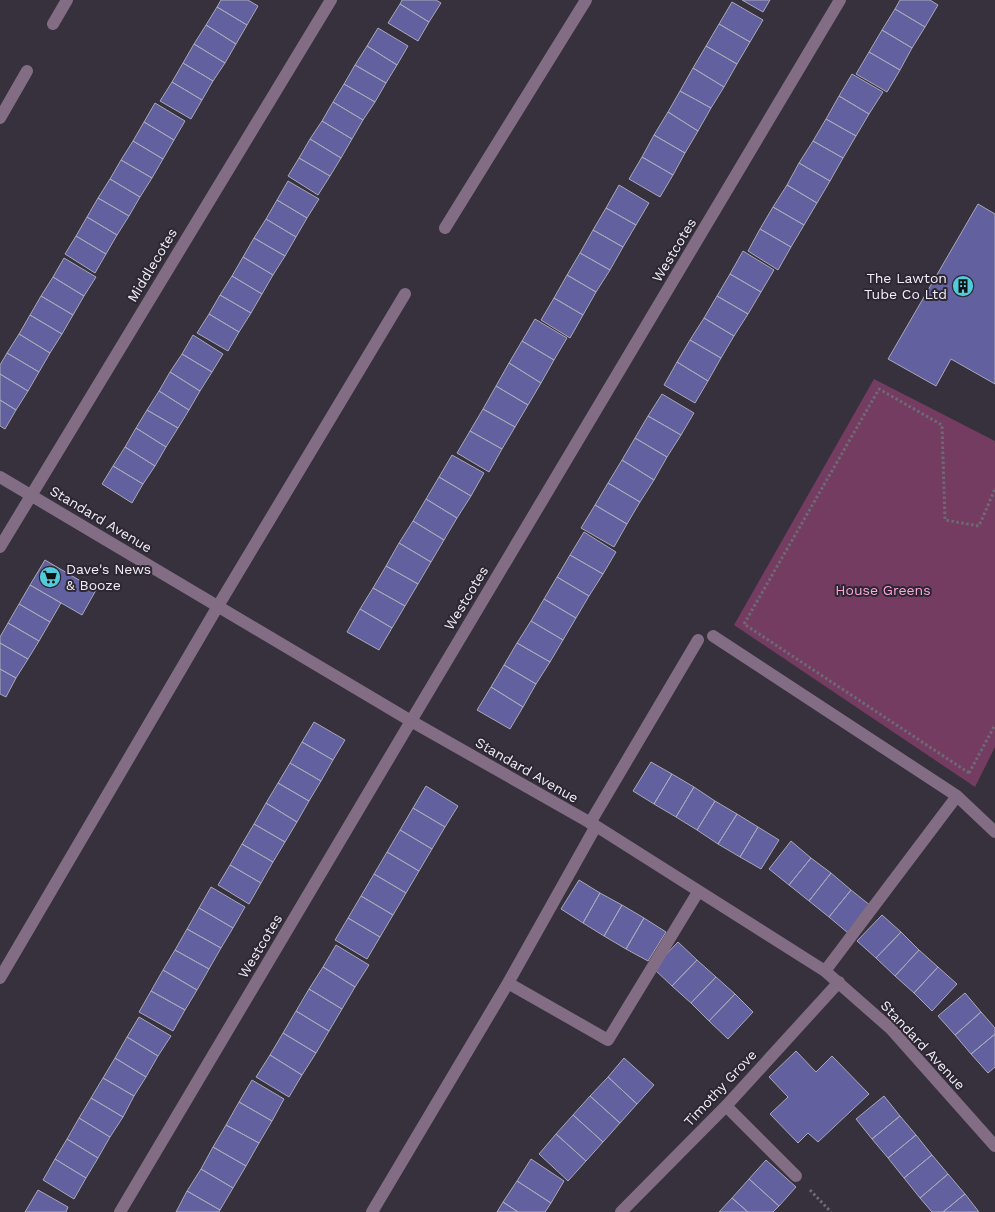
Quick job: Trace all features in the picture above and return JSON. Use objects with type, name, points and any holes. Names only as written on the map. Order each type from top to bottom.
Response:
[{"type":"street","points":[[53,24],[67,0]]},
{"type":"street","name":"Middlecotes","points":[[0,547],[331,0]]},
{"type":"street","points":[[445,228],[586,0]]},
{"type":"street","name":"Westcotes","points":[[120,1212],[840,0]]},
{"type":"street","points":[[0,118],[27,71]]},
{"type":"street","points":[[0,978],[218,606],[405,294]]},
{"type":"street","name":"Standard Avenue","points":[[0,477],[411,720],[593,825],[825,971],[891,1028],[995,1146]]},
{"type":"street","points":[[713,636],[957,796],[995,832]]},
{"type":"street","points":[[372,1212],[508,983],[593,825],[698,640]]},
{"type":"street","points":[[825,971],[957,796]]},
{"type":"street","points":[[508,983],[608,1040],[698,892]]},
{"type":"street","name":"Timothy Grove","points":[[621,1212],[726,1106],[839,982]]},
{"type":"street","points":[[726,1106],[796,1176]]},
{"type":"path","points":[[995,489],[980,526],[945,520],[942,424],[879,389],[744,624],[969,773],[995,725]]},
{"type":"path","points":[[796,1176],[831,1212]]},
{"type":"green space","name":"House Greens","points":[[874,379],[995,441],[995,747],[975,787],[734,625]]},
{"type":"building","points":[[221,0],[248,0],[258,6],[247,25],[217,7]]},
{"type":"building","points":[[402,0],[436,0],[441,3],[429,22],[400,4]]},
{"type":"building","points":[[742,0],[770,0],[763,12]]},
{"type":"building","points":[[900,0],[930,0],[938,5],[925,27],[895,9]]},
{"type":"building","points":[[732,2],[763,20],[750,42],[719,24]]},
{"type":"building","points":[[400,4],[429,22],[418,41],[388,23]]},
{"type":"building","points":[[217,7],[247,25],[236,44],[206,25]]},
{"type":"building","points":[[895,9],[925,27],[912,48],[882,30]]},
{"type":"building","points":[[719,24],[750,42],[737,64],[706,46]]},
{"type":"building","points":[[206,25],[236,44],[225,63],[194,44]]},
{"type":"building","points":[[378,28],[408,46],[397,65],[367,46]]},
{"type":"building","points":[[882,30],[912,48],[900,70],[869,52]]},
{"type":"building","points":[[194,44],[225,63],[213,81],[183,63]]},
{"type":"building","points":[[367,46],[397,65],[386,83],[355,65]]},
{"type":"building","points":[[706,46],[737,64],[724,87],[693,68]]},
{"type":"building","points":[[869,52],[900,70],[887,92],[856,74]]},
{"type":"building","points":[[183,63],[213,81],[202,100],[172,82]]},
{"type":"building","points":[[355,65],[386,83],[375,102],[344,84]]},
{"type":"building","points":[[693,68],[724,87],[711,108],[680,91]]},
{"type":"building","points":[[852,74],[883,92],[869,114],[839,96]]},
{"type":"building","points":[[172,82],[202,100],[191,119],[160,101]]},
{"type":"building","points":[[344,84],[375,102],[363,120],[333,102]]},
{"type":"building","points":[[680,91],[711,108],[698,131],[668,112]]},
{"type":"building","points":[[839,96],[869,114],[856,136],[826,119]]},
{"type":"building","points":[[333,102],[363,120],[352,139],[322,121]]},
{"type":"building","points":[[155,103],[185,121],[174,140],[144,122]]},
{"type":"building","points":[[668,112],[698,131],[685,153],[654,135]]},
{"type":"building","points":[[826,119],[856,136],[843,158],[813,141]]},
{"type":"building","points":[[322,121],[352,139],[341,158],[310,139]]},
{"type":"building","points":[[144,122],[174,140],[163,159],[133,141]]},
{"type":"building","points":[[654,135],[685,153],[673,175],[642,157]]},
{"type":"building","points":[[310,139],[341,158],[330,176],[299,158]]},
{"type":"building","points":[[133,141],[163,159],[152,178],[121,160]]},
{"type":"building","points":[[813,141],[843,158],[830,181],[799,163]]},
{"type":"building","points":[[642,157],[673,175],[660,197],[629,179]]},
{"type":"building","points":[[299,158],[330,176],[318,195],[288,176]]},
{"type":"building","points":[[121,160],[152,178],[140,197],[110,179]]},
{"type":"building","points":[[799,163],[830,181],[817,203],[787,185]]},
{"type":"building","points":[[110,179],[140,197],[129,216],[98,198]]},
{"type":"building","points":[[288,181],[319,199],[307,218],[277,200]]},
{"type":"building","points":[[619,185],[649,203],[636,225],[606,208]]},
{"type":"building","points":[[787,185],[817,203],[804,225],[773,207]]},
{"type":"building","points":[[98,198],[129,216],[117,235],[87,217]]},
{"type":"building","points":[[277,200],[307,218],[296,237],[266,219]]},
{"type":"building","name":"The Lawton Tube Co Ltd","points":[[978,204],[995,214],[995,384],[951,359],[936,386],[888,359]]},
{"type":"building","points":[[773,207],[804,225],[791,247],[760,229]]},
{"type":"building","points":[[606,208],[636,225],[623,247],[593,230]]},
{"type":"building","points":[[87,217],[117,235],[106,254],[76,236]]},
{"type":"building","points":[[266,219],[296,237],[285,256],[254,238]]},
{"type":"building","points":[[760,229],[791,247],[778,270],[748,251]]},
{"type":"building","points":[[593,230],[623,247],[610,270],[580,253]]},
{"type":"building","points":[[76,236],[106,254],[95,273],[65,254]]},
{"type":"building","points":[[254,238],[285,256],[273,275],[243,257]]},
{"type":"building","points":[[743,251],[774,270],[761,292],[730,274]]},
{"type":"building","points":[[580,253],[610,270],[596,292],[567,275]]},
{"type":"building","points":[[243,257],[273,275],[262,294],[232,276]]},
{"type":"building","points":[[64,258],[96,277],[84,296],[53,277]]},
{"type":"building","points":[[730,274],[761,292],[748,314],[717,296]]},
{"type":"building","points":[[567,275],[596,292],[583,315],[554,298]]},
{"type":"building","points":[[232,276],[262,294],[251,313],[220,295]]},
{"type":"building","points":[[53,277],[84,296],[73,315],[41,296]]},
{"type":"building","points":[[220,295],[251,313],[239,332],[209,314]]},
{"type":"building","points":[[41,296],[73,315],[62,334],[30,315]]},
{"type":"building","points":[[717,296],[748,314],[734,336],[704,318]]},
{"type":"building","points":[[554,298],[583,315],[570,338],[541,320]]},
{"type":"building","points":[[209,314],[239,332],[228,351],[197,333]]},
{"type":"building","points":[[30,315],[62,334],[50,353],[19,334]]},
{"type":"building","points":[[704,318],[734,336],[721,358],[690,340]]},
{"type":"building","points":[[535,319],[567,338],[554,360],[522,341]]},
{"type":"building","points":[[19,334],[50,353],[39,372],[7,353]]},
{"type":"building","points":[[193,335],[223,354],[212,372],[182,354]]},
{"type":"building","points":[[690,340],[721,358],[708,381],[677,362]]},
{"type":"building","points":[[522,341],[554,360],[541,383],[509,363]]},
{"type":"building","points":[[7,353],[39,372],[28,391],[0,374],[0,365]]},
{"type":"building","points":[[182,354],[212,372],[200,391],[170,372]]},
{"type":"building","points":[[677,362],[708,381],[695,403],[664,385]]},
{"type":"building","points":[[509,363],[541,383],[528,405],[496,386]]},
{"type":"building","points":[[170,372],[200,391],[189,410],[159,391]]},
{"type":"building","points":[[0,374],[28,391],[16,410],[0,400]]},
{"type":"building","points":[[496,386],[528,405],[515,427],[483,409]]},
{"type":"building","points":[[159,391],[189,410],[178,428],[147,410]]},
{"type":"building","points":[[662,394],[694,413],[681,435],[648,416]]},
{"type":"building","points":[[0,400],[16,410],[5,429],[0,426]]},
{"type":"building","points":[[483,409],[515,427],[502,449],[470,431]]},
{"type":"building","points":[[147,410],[178,428],[166,447],[136,428]]},
{"type":"building","points":[[648,416],[681,435],[667,457],[635,438]]},
{"type":"building","points":[[136,428],[166,447],[155,466],[125,447]]},
{"type":"building","points":[[470,431],[502,449],[489,472],[457,453]]},
{"type":"building","points":[[635,438],[667,457],[654,480],[622,460]]},
{"type":"building","points":[[125,447],[155,466],[143,484],[113,466]]},
{"type":"building","points":[[452,455],[484,473],[471,496],[439,477]]},
{"type":"building","points":[[622,460],[654,480],[640,502],[608,483]]},
{"type":"building","points":[[113,466],[143,484],[132,503],[102,484]]},
{"type":"building","points":[[439,477],[471,496],[457,518],[426,499]]},
{"type":"building","points":[[608,483],[640,502],[627,524],[595,505]]},
{"type":"building","points":[[426,499],[457,518],[444,540],[413,521]]},
{"type":"building","points":[[595,505],[627,524],[614,547],[581,528]]},
{"type":"building","points":[[413,521],[444,540],[431,562],[399,543]]},
{"type":"building","points":[[584,532],[616,552],[603,574],[570,555]]},
{"type":"building","points":[[399,543],[431,562],[418,584],[386,566]]},
{"type":"building","points":[[570,555],[603,574],[589,596],[557,577]]},
{"type":"building","points":[[45,560],[96,590],[82,615],[30,585]]},
{"type":"building","points":[[386,566],[418,584],[405,606],[373,588]]},
{"type":"building","points":[[557,577],[589,596],[576,618],[544,599]]},
{"type":"building","points":[[30,585],[61,603],[50,622],[19,604]]},
{"type":"building","points":[[373,588],[405,606],[392,628],[360,609]]},
{"type":"building","points":[[544,599],[576,618],[563,640],[531,621]]},
{"type":"building","points":[[19,604],[50,622],[39,641],[8,623]]},
{"type":"building","points":[[360,609],[392,628],[379,650],[347,632]]},
{"type":"building","points":[[531,621],[563,640],[550,662],[517,643]]},
{"type":"building","points":[[8,623],[39,641],[28,659],[0,643],[0,637]]},
{"type":"building","points":[[0,643],[28,659],[16,678],[0,669]]},
{"type":"building","points":[[517,643],[550,662],[536,684],[504,665]]},
{"type":"building","points":[[504,665],[536,684],[523,707],[491,687]]},
{"type":"building","points":[[0,669],[16,678],[6,697],[0,694]]},
{"type":"building","points":[[491,687],[523,707],[510,729],[477,710]]},
{"type":"building","points":[[314,722],[345,740],[333,760],[302,742]]},
{"type":"building","points":[[302,742],[333,760],[321,781],[290,763]]},
{"type":"building","points":[[651,762],[672,774],[654,804],[633,791]]},
{"type":"building","points":[[290,763],[321,781],[309,801],[278,783]]},
{"type":"building","points":[[672,774],[694,787],[676,817],[654,804]]},
{"type":"building","points":[[278,783],[309,801],[297,822],[266,803]]},
{"type":"building","points":[[426,786],[458,806],[445,827],[413,808]]},
{"type":"building","points":[[694,787],[715,801],[697,830],[676,817]]},
{"type":"building","points":[[715,801],[737,814],[718,844],[697,830]]},
{"type":"building","points":[[266,803],[297,822],[285,842],[254,824]]},
{"type":"building","points":[[413,808],[445,827],[432,849],[400,830]]},
{"type":"building","points":[[737,814],[758,827],[740,857],[718,844]]},
{"type":"building","points":[[254,824],[285,842],[273,862],[242,844]]},
{"type":"building","points":[[758,827],[779,840],[761,869],[740,857]]},
{"type":"building","points":[[400,830],[432,849],[419,871],[387,852]]},
{"type":"building","points":[[791,841],[811,858],[789,885],[769,869]]},
{"type":"building","points":[[242,844],[273,862],[261,883],[230,865]]},
{"type":"building","points":[[387,852],[419,871],[406,893],[374,874]]},
{"type":"building","points":[[811,858],[831,873],[809,901],[789,885]]},
{"type":"building","points":[[230,865],[261,883],[249,904],[218,885]]},
{"type":"building","points":[[831,873],[851,890],[829,917],[809,901]]},
{"type":"building","points":[[374,874],[406,893],[393,915],[361,896]]},
{"type":"building","points":[[579,880],[600,893],[583,923],[561,909]]},
{"type":"building","points":[[211,887],[245,907],[233,928],[199,908]]},
{"type":"building","points":[[851,890],[871,906],[848,933],[829,917]]},
{"type":"building","points":[[600,893],[622,905],[604,936],[583,923]]},
{"type":"building","points":[[361,896],[393,915],[380,937],[348,918]]},
{"type":"building","points":[[622,905],[644,918],[626,949],[604,936]]},
{"type":"building","points":[[199,908],[233,928],[221,948],[187,929]]},
{"type":"building","points":[[882,915],[901,932],[876,958],[857,941]]},
{"type":"building","points":[[348,918],[380,937],[367,959],[335,940]]},
{"type":"building","points":[[644,918],[666,932],[648,961],[626,949]]},
{"type":"building","points":[[187,929],[221,948],[209,969],[175,950]]},
{"type":"building","points":[[901,932],[919,950],[895,976],[876,958]]},
{"type":"building","points":[[678,942],[697,960],[672,986],[653,968]]},
{"type":"building","points":[[336,945],[369,965],[355,987],[323,967]]},
{"type":"building","points":[[175,950],[209,969],[197,990],[163,970]]},
{"type":"building","points":[[919,950],[938,967],[914,993],[895,976]]},
{"type":"building","points":[[697,960],[716,977],[691,1003],[672,986]]},
{"type":"building","points":[[323,967],[355,987],[342,1009],[309,989]]},
{"type":"building","points":[[938,967],[957,984],[932,1011],[914,993]]},
{"type":"building","points":[[163,970],[197,990],[185,1010],[151,991]]},
{"type":"building","points":[[716,977],[735,994],[709,1021],[691,1003]]},
{"type":"building","points":[[309,989],[342,1009],[329,1031],[296,1011]]},
{"type":"building","points":[[151,991],[185,1010],[173,1031],[139,1012]]},
{"type":"building","points":[[965,993],[981,1012],[955,1035],[938,1016]]},
{"type":"building","points":[[735,994],[753,1012],[728,1039],[709,1021]]},
{"type":"building","points":[[296,1011],[329,1031],[316,1053],[283,1033]]},
{"type":"building","points":[[981,1012],[995,1028],[995,1034],[971,1054],[955,1035]]},
{"type":"building","points":[[139,1017],[171,1036],[158,1056],[127,1037]]},
{"type":"building","points":[[283,1033],[316,1053],[302,1075],[270,1055]]},
{"type":"building","points":[[995,1034],[995,1067],[988,1073],[971,1054]]},
{"type":"building","points":[[127,1037],[158,1056],[146,1077],[115,1058]]},
{"type":"building","points":[[796,1051],[816,1072],[832,1056],[869,1094],[818,1142],[808,1133],[798,1143],[770,1114],[788,1097],[769,1077]]},
{"type":"building","points":[[270,1055],[302,1075],[289,1097],[256,1077]]},
{"type":"building","points":[[115,1058],[146,1077],[134,1096],[103,1078]]},
{"type":"building","points":[[624,1058],[654,1085],[637,1104],[608,1077]]},
{"type":"building","points":[[608,1077],[637,1104],[620,1123],[590,1096]]},
{"type":"building","points":[[103,1078],[134,1096],[123,1117],[91,1098]]},
{"type":"building","points":[[252,1080],[284,1099],[272,1121],[239,1102]]},
{"type":"building","points":[[590,1096],[620,1123],[603,1142],[573,1115]]},
{"type":"building","points":[[884,1096],[900,1116],[872,1139],[856,1119]]},
{"type":"building","points":[[91,1098],[123,1117],[110,1137],[79,1118]]},
{"type":"building","points":[[239,1102],[272,1121],[259,1143],[226,1125]]},
{"type":"building","points":[[573,1115],[603,1142],[586,1161],[556,1134]]},
{"type":"building","points":[[900,1116],[916,1135],[888,1158],[872,1139]]},
{"type":"building","points":[[79,1118],[110,1137],[98,1158],[67,1139]]},
{"type":"building","points":[[226,1125],[259,1143],[246,1166],[213,1147]]},
{"type":"building","points":[[556,1134],[586,1161],[568,1181],[539,1154]]},
{"type":"building","points":[[916,1135],[932,1155],[904,1178],[888,1158]]},
{"type":"building","points":[[67,1139],[98,1158],[86,1178],[55,1159]]},
{"type":"building","points":[[213,1147],[246,1166],[233,1188],[201,1169]]},
{"type":"building","points":[[932,1155],[948,1174],[920,1198],[904,1178]]},
{"type":"building","points":[[55,1159],[86,1178],[74,1199],[43,1180]]},
{"type":"building","points":[[531,1159],[564,1181],[551,1203],[517,1181]]},
{"type":"building","points":[[766,1160],[796,1187],[779,1206],[749,1179]]},
{"type":"building","points":[[201,1169],[233,1188],[220,1210],[187,1191]]},
{"type":"building","points":[[948,1174],[965,1194],[943,1212],[932,1212],[920,1198]]},
{"type":"building","points":[[749,1179],[779,1206],[773,1212],[748,1212],[732,1198]]},
{"type":"building","points":[[517,1181],[551,1203],[545,1212],[518,1212],[503,1202]]},
{"type":"building","points":[[38,1190],[68,1207],[66,1212],[25,1212]]},
{"type":"building","points":[[187,1191],[220,1210],[219,1212],[176,1212]]},
{"type":"building","points":[[965,1194],[979,1212],[943,1212]]},
{"type":"building","points":[[732,1198],[748,1212],[719,1212]]},
{"type":"building","points":[[503,1202],[518,1212],[497,1212]]},
{"type":"place","name":"The Lawton Tube Co Ltd","points":[[963,286]]},
{"type":"place","name":"Dave's News & Booze","points":[[50,577]]}]
